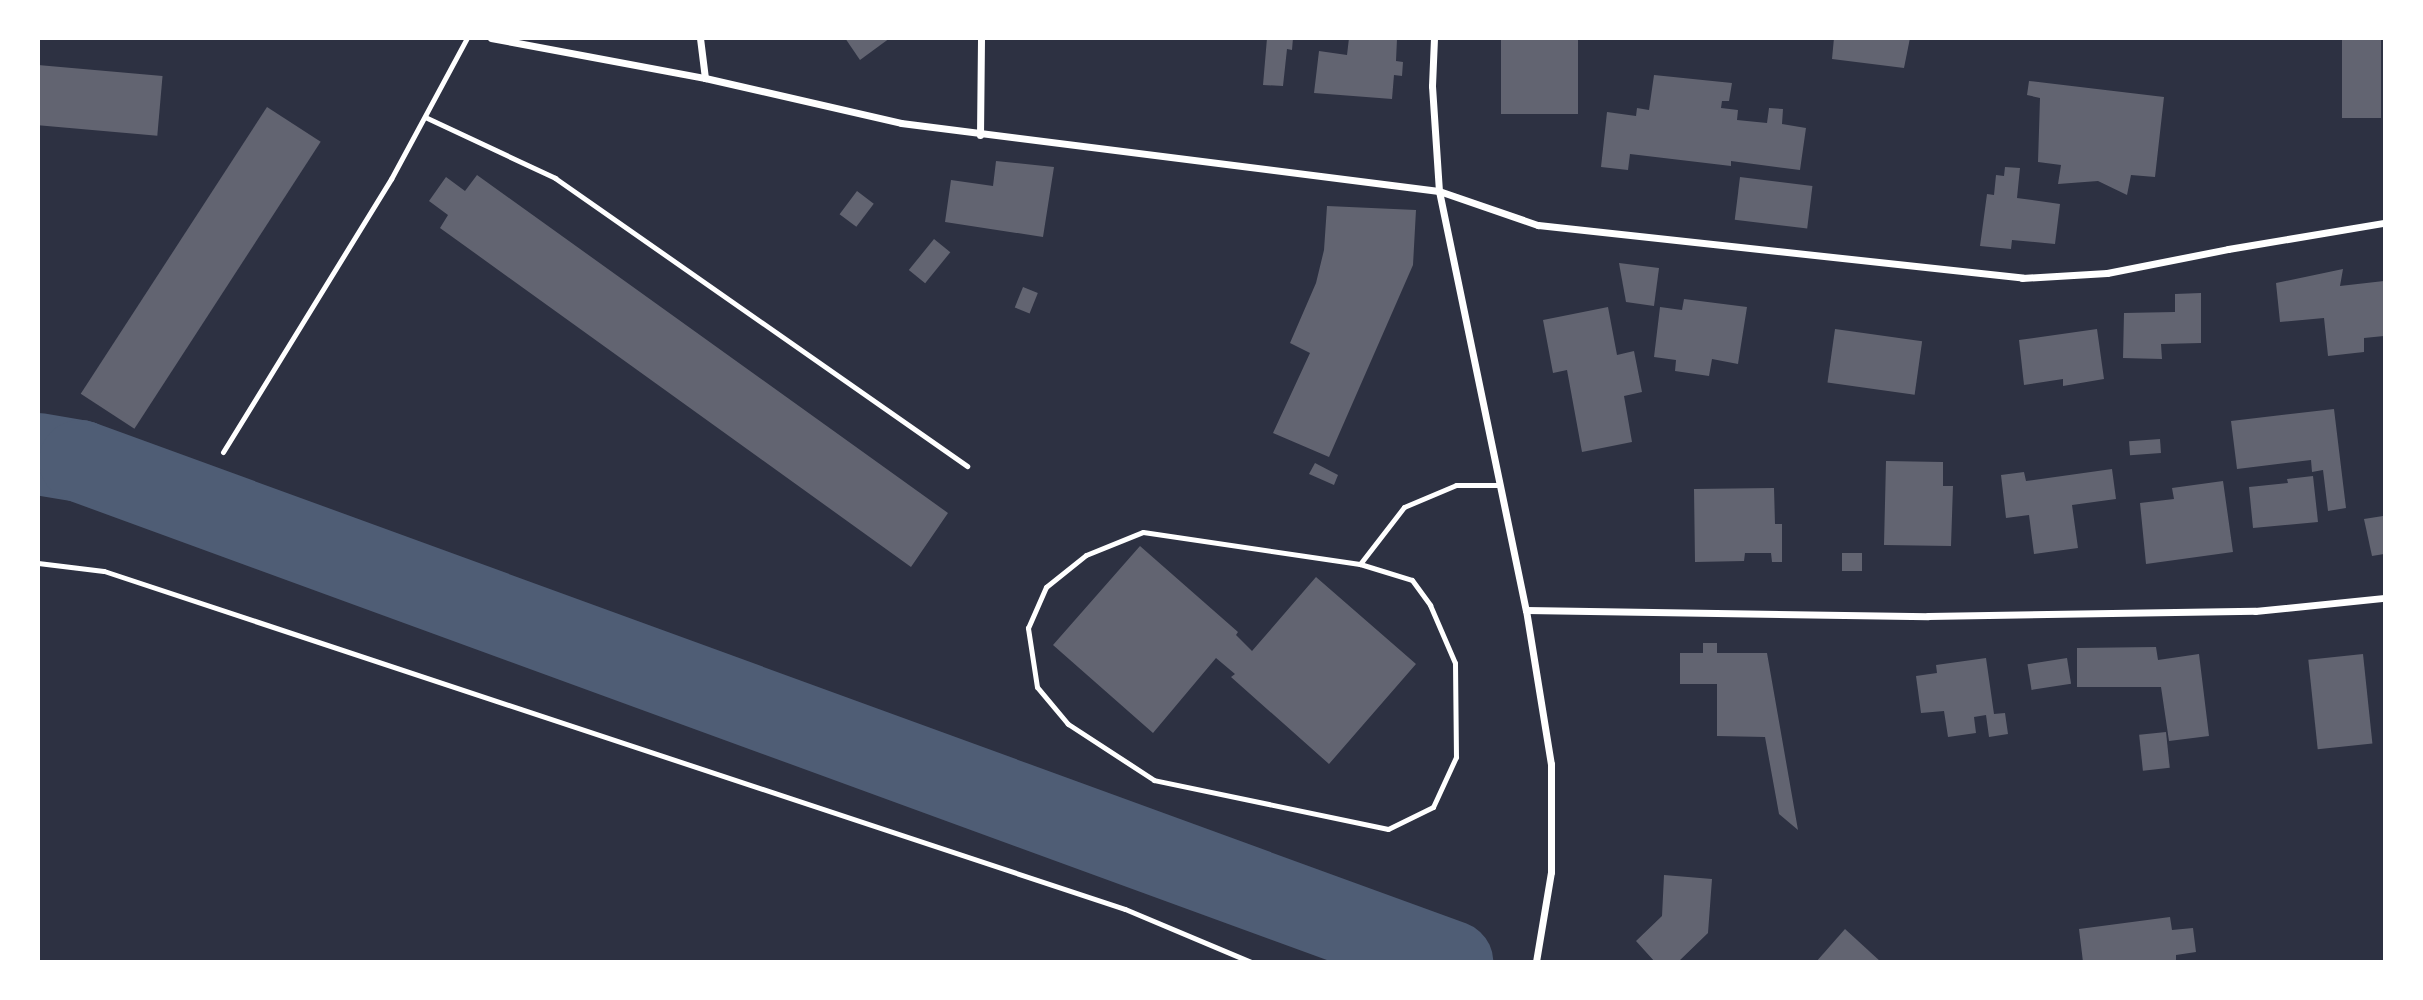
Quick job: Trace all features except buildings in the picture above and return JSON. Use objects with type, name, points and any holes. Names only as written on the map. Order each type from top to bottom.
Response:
[{"type":"street","points":[[491,38],[705,78],[856,114],[980,135],[1439,191],[1538,225],[2022,278],[2107,274],[2228,249],[2385,223]]},
{"type":"street","points":[[700,38],[705,78]]},
{"type":"street","points":[[980,135],[981,38]]},
{"type":"street","points":[[1434,38],[1432,86],[1439,191],[1526,610],[1551,764],[1551,872],[1536,961]]},
{"type":"street","points":[[1526,610],[2010,615],[2255,611],[2385,598]]},
{"type":"lane","points":[[223,452],[391,179],[467,38]]},
{"type":"lane","points":[[425,117],[555,178],[967,466]]},
{"type":"lane","points":[[1360,564],[1404,507],[1456,485],[1500,485]]},
{"type":"lane","points":[[1143,531],[1360,564],[1412,580],[1430,605],[1455,663],[1456,757],[1433,807],[1388,829],[1154,780],[1068,724],[1037,687],[1028,628],[1046,587],[1086,555],[1143,531]]},
{"type":"lane","points":[[38,563],[104,572],[1125,909],[1251,961]]},
{"type":"waterway","points":[[38,454],[80,461],[1452,962]]}]
